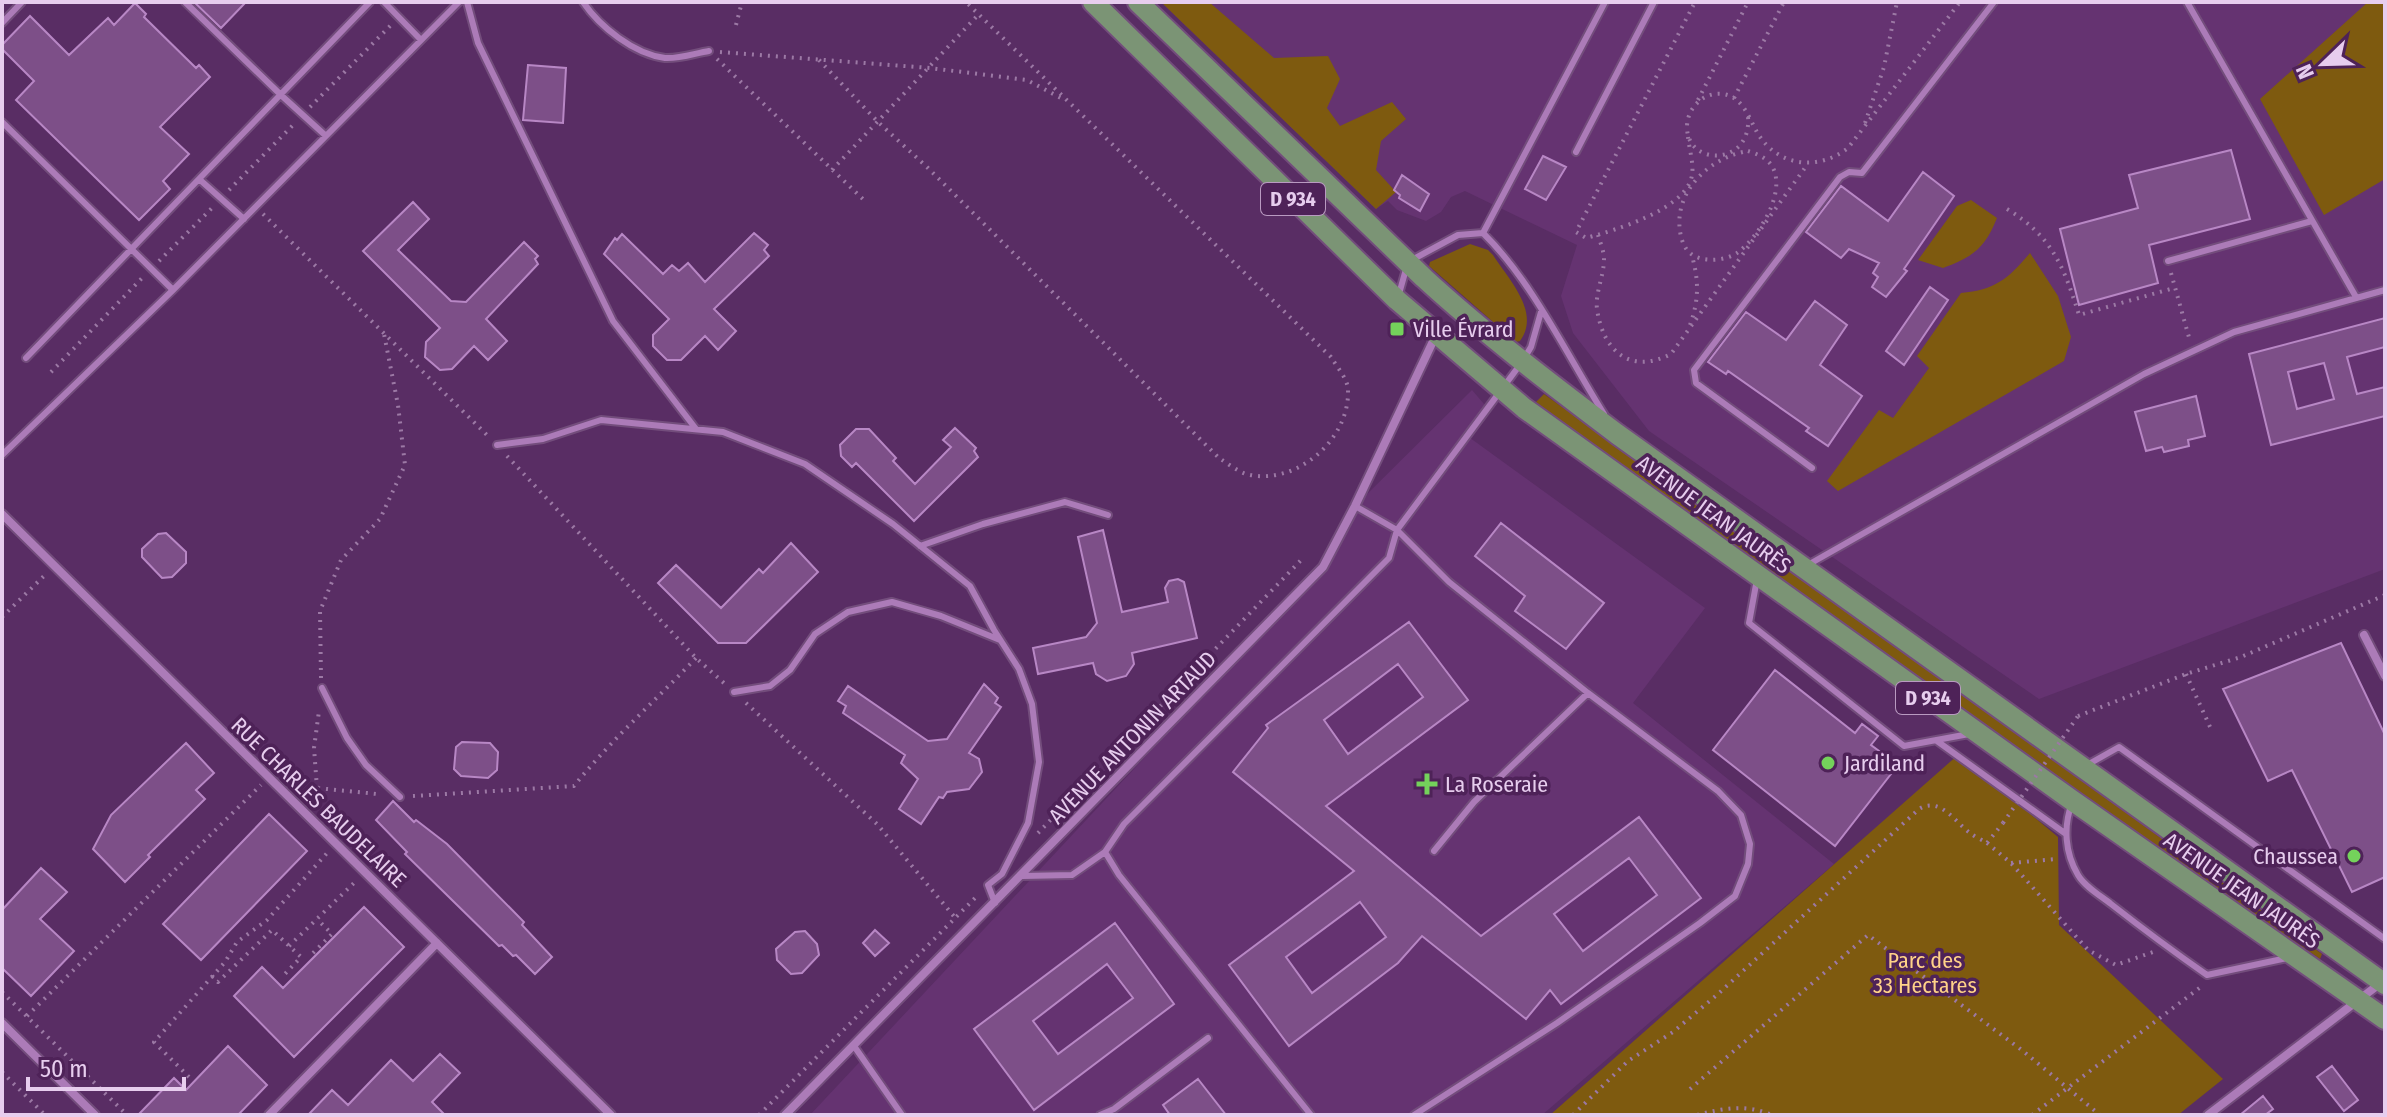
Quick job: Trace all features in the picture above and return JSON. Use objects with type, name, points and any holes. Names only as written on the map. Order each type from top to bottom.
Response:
[{"type":"main road","name":"AVENUE JEAN JAURÈS","points":[[1093,2],[1397,300],[1499,389],[1976,733],[2360,1001]]},
{"type":"main road","name":"AVENUE JEAN JAURÈS","points":[[1138,2],[1465,316],[1522,362],[1617,434],[2384,983]]},
{"type":"main road","name":"D 934","points":[[2360,1001],[2385,1019]]},
{"type":"street","name":"AVENUE ANTONIN ARTAUD","points":[[785,1115],[1323,567],[1436,335]]},
{"type":"street","name":"RUE CHARLES BAUDELAIRE","points":[[2,514],[611,1115]]},
{"type":"street","points":[[2364,635],[2385,676]]},
{"type":"street","points":[[269,1115],[437,943]]},
{"type":"street","points":[[2208,1115],[2384,983]]},
{"type":"street","points":[[2,1023],[95,1115]]},
{"type":"lane","points":[[2,23],[22,2]]},
{"type":"lane","points":[[185,2],[326,136]]},
{"type":"lane","points":[[26,358],[370,2]]},
{"type":"lane","points":[[384,2],[421,40]]},
{"type":"lane","points":[[2,455],[173,290],[459,2]]},
{"type":"lane","points":[[467,2],[478,43],[613,321],[696,429]]},
{"type":"lane","points":[[583,2],[592,15],[633,47],[666,58],[709,51]]},
{"type":"lane","points":[[1483,233],[1605,2]]},
{"type":"lane","points":[[1576,152],[1654,2]]},
{"type":"lane","points":[[1812,468],[1696,383],[1694,370],[1840,177],[1849,172],[1862,173],[1994,2]]},
{"type":"lane","points":[[2187,2],[2356,297]]},
{"type":"lane","points":[[2,122],[173,290]]},
{"type":"lane","points":[[199,179],[244,219]]},
{"type":"lane","points":[[2168,261],[2312,221]]},
{"type":"lane","points":[[1397,300],[1408,262],[1458,235],[1483,233],[1522,279],[1617,434]]},
{"type":"lane","points":[[1803,567],[2144,374],[2234,332],[2385,290]]},
{"type":"lane","points":[[1022,876],[1072,875],[1105,852],[1124,824],[1389,558],[1397,530],[1522,362],[1531,347],[1541,312]]},
{"type":"lane","points":[[497,445],[543,439],[601,420],[723,432],[805,464],[846,490],[970,586],[1019,669],[1032,704],[1039,762],[1028,823],[1002,874],[988,885],[995,903]]},
{"type":"lane","points":[[920,546],[983,524],[1065,502],[1108,515]]},
{"type":"lane","points":[[1355,506],[1397,530],[1449,582],[1718,791],[1741,815],[1750,844],[1748,864],[1735,896],[1557,1023],[1414,1115]]},
{"type":"lane","points":[[1758,575],[1749,623],[1904,746],[1976,733]]},
{"type":"lane","points":[[734,692],[770,686],[790,670],[815,634],[848,612],[892,602],[941,616],[1000,640]]},
{"type":"lane","points":[[322,688],[347,738],[366,765],[400,797]]},
{"type":"lane","points":[[1434,851],[1474,802],[1588,693]]},
{"type":"lane","points":[[1937,741],[2066,834]]},
{"type":"lane","points":[[2083,768],[2119,747],[2385,939]]},
{"type":"lane","points":[[2073,801],[2066,834],[2070,857],[2079,878],[2207,975],[2295,956]]},
{"type":"lane","points":[[1105,852],[1119,875],[1311,1115]]},
{"type":"lane","points":[[1100,1115],[1116,1112],[1208,1038]]},
{"type":"lane","points":[[854,1046],[902,1115]]},
{"type":"path","points":[[736,25],[742,2]]},
{"type":"path","points":[[819,60],[1219,458],[1244,474],[1275,477],[1302,465],[1326,447],[1344,421],[1349,387],[1331,357],[966,2]]},
{"type":"path","points":[[1695,2],[1576,232],[1586,238],[1598,235],[1664,209],[1713,164],[1744,142],[1749,128],[1748,117]]},
{"type":"path","points":[[1687,331],[1699,289],[1691,255],[1681,240],[1678,218],[1692,174],[1687,129],[1689,113],[1748,2]]},
{"type":"path","points":[[1734,98],[1784,2]]},
{"type":"path","points":[[1864,128],[1884,67],[1897,2]]},
{"type":"path","points":[[1696,102],[1709,95],[1722,94],[1734,98],[1743,106],[1760,137],[1772,150],[1807,165],[1835,158],[1848,148],[1960,2]]},
{"type":"path","points":[[832,170],[978,15]]},
{"type":"path","points":[[709,51],[930,68],[1027,80],[1068,101]]},
{"type":"path","points":[[709,51],[867,203]]},
{"type":"path","points":[[1687,129],[1690,140],[1708,155],[1748,151],[1761,156],[1773,167],[1776,185],[1774,204],[1758,231],[1737,253],[1706,260],[1691,255]]},
{"type":"path","points":[[1598,235],[1604,258],[1596,306],[1610,348],[1639,364],[1656,362],[1671,354],[1807,165]]},
{"type":"path","points":[[256,207],[497,445],[696,658],[877,824],[967,931]]},
{"type":"path","points":[[2007,209],[2027,221],[2044,237],[2068,278],[2079,315],[2174,288]]},
{"type":"path","points":[[2168,261],[2193,351]]},
{"type":"path","points":[[317,788],[314,748],[322,688],[320,611],[341,560],[380,519],[405,465],[398,405],[384,333]]},
{"type":"path","points":[[2,617],[53,567]]},
{"type":"path","points":[[1987,843],[2078,716],[2186,674],[2252,653],[2385,595]]},
{"type":"path","points":[[278,767],[317,788],[400,797],[574,786],[607,746],[696,658]]},
{"type":"path","points":[[2186,674],[2211,729]]},
{"type":"path","points":[[27,1016],[268,778]]},
{"type":"path","points":[[1573,1115],[1628,1061],[1673,1032],[1718,994],[1926,804],[1938,806],[2011,863],[2088,950],[2116,965],[2167,947]]},
{"type":"path","points":[[189,1077],[154,1042],[225,962],[237,942],[267,920],[336,844]]},
{"type":"path","points":[[2011,863],[2070,857]]},
{"type":"path","points":[[289,946],[365,873]]},
{"type":"path","points":[[313,953],[332,934],[317,919]]},
{"type":"path","points":[[212,976],[218,982],[272,930],[301,957],[284,975]]},
{"type":"path","points":[[1690,1089],[1868,935],[2023,1051],[2100,1115]]},
{"type":"path","points":[[2032,1115],[2202,986],[2207,975]]},
{"type":"path","points":[[2,992],[127,1115]]},
{"type":"path","points":[[2,1072],[45,1115]]},
{"type":"path","points":[[1697,1115],[1742,1107],[1772,1115]]},
{"type":"shaded area","points":[[1161,2],[2385,2],[2385,569],[2039,699],[1649,431],[1573,333],[1561,296],[1577,245],[1465,191],[1451,197],[1441,212],[1426,221],[1397,210],[1388,201],[1376,209]]},
{"type":"shaded area","name":"La Roseraie","points":[[1472,390],[1490,411],[1466,435],[1705,608],[1633,703],[1834,864],[1542,1115],[810,1115],[1323,567],[1355,506]]},
{"type":"green space","points":[[1161,2],[1209,2],[1274,58],[1328,56],[1340,79],[1327,108],[1340,126],[1392,102],[1406,119],[1381,141],[1376,170],[1396,192],[1376,209]]},
{"type":"green space","points":[[2368,2],[2385,2],[2385,179],[2324,215],[2260,99]]},
{"type":"green space","points":[[1971,200],[1997,218],[1983,244],[1962,260],[1943,268],[1918,260],[1957,206]]},
{"type":"green space","points":[[1470,244],[1493,255],[1520,296],[1527,319],[1520,341],[1516,342],[1429,266],[1430,262]]},
{"type":"green space","points":[[2030,253],[2058,296],[2071,337],[2064,361],[1838,491],[1827,481],[1879,410],[1893,418],[1929,368],[1917,356],[1961,293],[2000,282]]},
{"type":"green space","points":[[1544,394],[2322,954],[2320,959],[1932,689],[1592,444],[1536,402]]},
{"type":"green space","name":"Parc des 33 Hectares","points":[[1959,754],[2058,837],[2059,925],[2223,1079],[2178,1115],[1550,1115]]},
{"type":"building","points":[[194,2],[246,2],[221,28]]},
{"type":"building","points":[[135,3],[146,14],[144,17],[196,68],[199,65],[210,77],[160,127],[189,154],[163,181],[170,189],[139,220],[16,100],[34,81],[2,49],[2,45],[30,16],[69,55],[108,18],[114,25]]},
{"type":"building","points":[[528,65],[566,68],[563,123],[523,120]]},
{"type":"building","points":[[2231,150],[2250,219],[2149,245],[2158,283],[2079,305],[2060,229],[2138,208],[2129,175]]},
{"type":"building","points":[[1543,156],[1566,167],[1546,200],[1525,189]]},
{"type":"building","points":[[1923,172],[1954,196],[1904,269],[1907,271],[1886,297],[1872,287],[1878,277],[1873,273],[1879,263],[1849,249],[1841,258],[1806,232],[1841,186],[1888,221]]},
{"type":"building","points":[[1402,175],[1429,194],[1420,211],[1399,198],[1400,195],[1394,190]]},
{"type":"building","points":[[413,202],[429,219],[398,250],[451,301],[466,302],[524,242],[538,256],[535,259],[538,264],[486,319],[507,341],[488,360],[474,346],[452,369],[440,370],[425,357],[426,342],[440,328],[363,251]]},
{"type":"building","points":[[754,233],[768,245],[764,250],[769,256],[714,309],[736,331],[718,350],[705,336],[681,360],[667,360],[653,346],[653,335],[669,319],[604,254],[615,238],[617,240],[622,234],[663,274],[672,265],[679,271],[688,263],[705,282]]},
{"type":"building","points":[[1930,287],[1948,300],[1904,365],[1886,351]]},
{"type":"building","points":[[1815,301],[1847,325],[1820,365],[1862,396],[1828,446],[1806,431],[1809,428],[1728,371],[1726,374],[1708,362],[1746,312],[1786,340]]},
{"type":"building","points":[[2385,318],[2385,347],[2347,357],[2357,394],[2385,387],[2385,416],[2271,445],[2249,354]],"holes":[[[2324,363],[2334,399],[2297,409],[2288,372]]]},
{"type":"building","points":[[2196,396],[2205,436],[2188,440],[2189,446],[2164,452],[2162,447],[2146,451],[2135,412]]},
{"type":"building","points":[[955,428],[976,448],[974,451],[978,457],[914,521],[856,463],[852,467],[841,456],[840,445],[856,429],[869,429],[915,484],[951,447],[943,440]]},
{"type":"building","points":[[1501,523],[1604,603],[1566,649],[1515,611],[1525,596],[1475,556]]},
{"type":"building","points":[[1103,530],[1122,612],[1168,602],[1165,588],[1169,581],[1178,579],[1184,582],[1197,638],[1132,653],[1134,664],[1126,676],[1107,681],[1096,674],[1093,663],[1038,674],[1033,648],[1086,637],[1097,623],[1078,537]]},
{"type":"building","points":[[166,533],[186,552],[186,563],[172,577],[162,578],[142,557],[142,549],[158,534]]},
{"type":"building","points":[[791,543],[818,572],[746,643],[718,643],[658,583],[676,565],[721,608],[759,569],[763,573]]},
{"type":"building","points":[[1409,622],[1468,700],[1326,806],[1481,936],[1639,817],[1701,898],[1561,1004],[1550,990],[1526,1019],[1422,936],[1398,963],[1289,1046],[1229,965],[1354,871],[1233,772],[1268,728],[1266,725]],"holes":[[[1398,664],[1423,697],[1348,754],[1324,720]],[[1629,858],[1657,895],[1583,951],[1554,914]],[[1360,902],[1386,937],[1312,993],[1286,957]]]},
{"type":"building","points":[[2341,643],[2385,735],[2385,877],[2352,892],[2292,770],[2268,781],[2223,689]]},
{"type":"building","points":[[1775,670],[1855,733],[1862,724],[1878,736],[1871,745],[1898,765],[1835,846],[1713,750]]},
{"type":"building","points":[[984,684],[998,698],[995,703],[1001,707],[969,753],[979,759],[982,772],[969,789],[947,792],[943,798],[939,797],[921,824],[899,809],[918,779],[901,763],[905,755],[843,713],[846,706],[838,701],[848,686],[928,741],[947,739]]},
{"type":"building","points":[[462,742],[490,743],[498,752],[497,770],[488,778],[461,776],[454,769],[456,747]]},
{"type":"building","points":[[186,743],[214,773],[196,790],[205,799],[125,882],[93,849],[111,815]]},
{"type":"building","points":[[393,801],[414,822],[416,820],[447,844],[524,922],[522,925],[552,957],[535,974],[516,955],[499,946],[405,854],[407,852],[376,820]]},
{"type":"building","points":[[269,814],[307,851],[201,960],[163,924]]},
{"type":"building","points":[[41,868],[67,892],[40,919],[74,951],[31,996],[2,968],[2,910]]},
{"type":"building","points":[[364,907],[404,947],[294,1057],[234,996],[262,967],[283,988]]},
{"type":"building","points":[[1115,923],[1174,1004],[1034,1110],[974,1029]],"holes":[[[1107,964],[1133,998],[1058,1054],[1033,1021]]]},
{"type":"building","points":[[875,930],[889,943],[875,956],[863,943]]},
{"type":"building","points":[[805,931],[817,944],[819,955],[802,973],[791,974],[777,960],[776,949],[795,932]]},
{"type":"building","points":[[228,1046],[267,1085],[238,1115],[138,1115],[174,1078],[186,1090]]},
{"type":"building","points":[[440,1054],[460,1073],[432,1102],[445,1115],[308,1115],[332,1090],[348,1105],[391,1060],[413,1081]]},
{"type":"building","points":[[2332,1066],[2358,1100],[2344,1111],[2317,1077]]},
{"type":"building","points":[[1198,1079],[1226,1115],[1170,1115],[1163,1105]]},
{"type":"building","points":[[2263,1096],[2273,1109],[2265,1115],[2240,1115]]},
{"type":"place","name":"Ville Évrard","points":[[1397,329]]},
{"type":"place","name":"Jardiland","points":[[1828,763]]},
{"type":"place","name":"La Roseraie","points":[[1427,784]]},
{"type":"place","name":"Chaussea","points":[[2354,856]]}]
